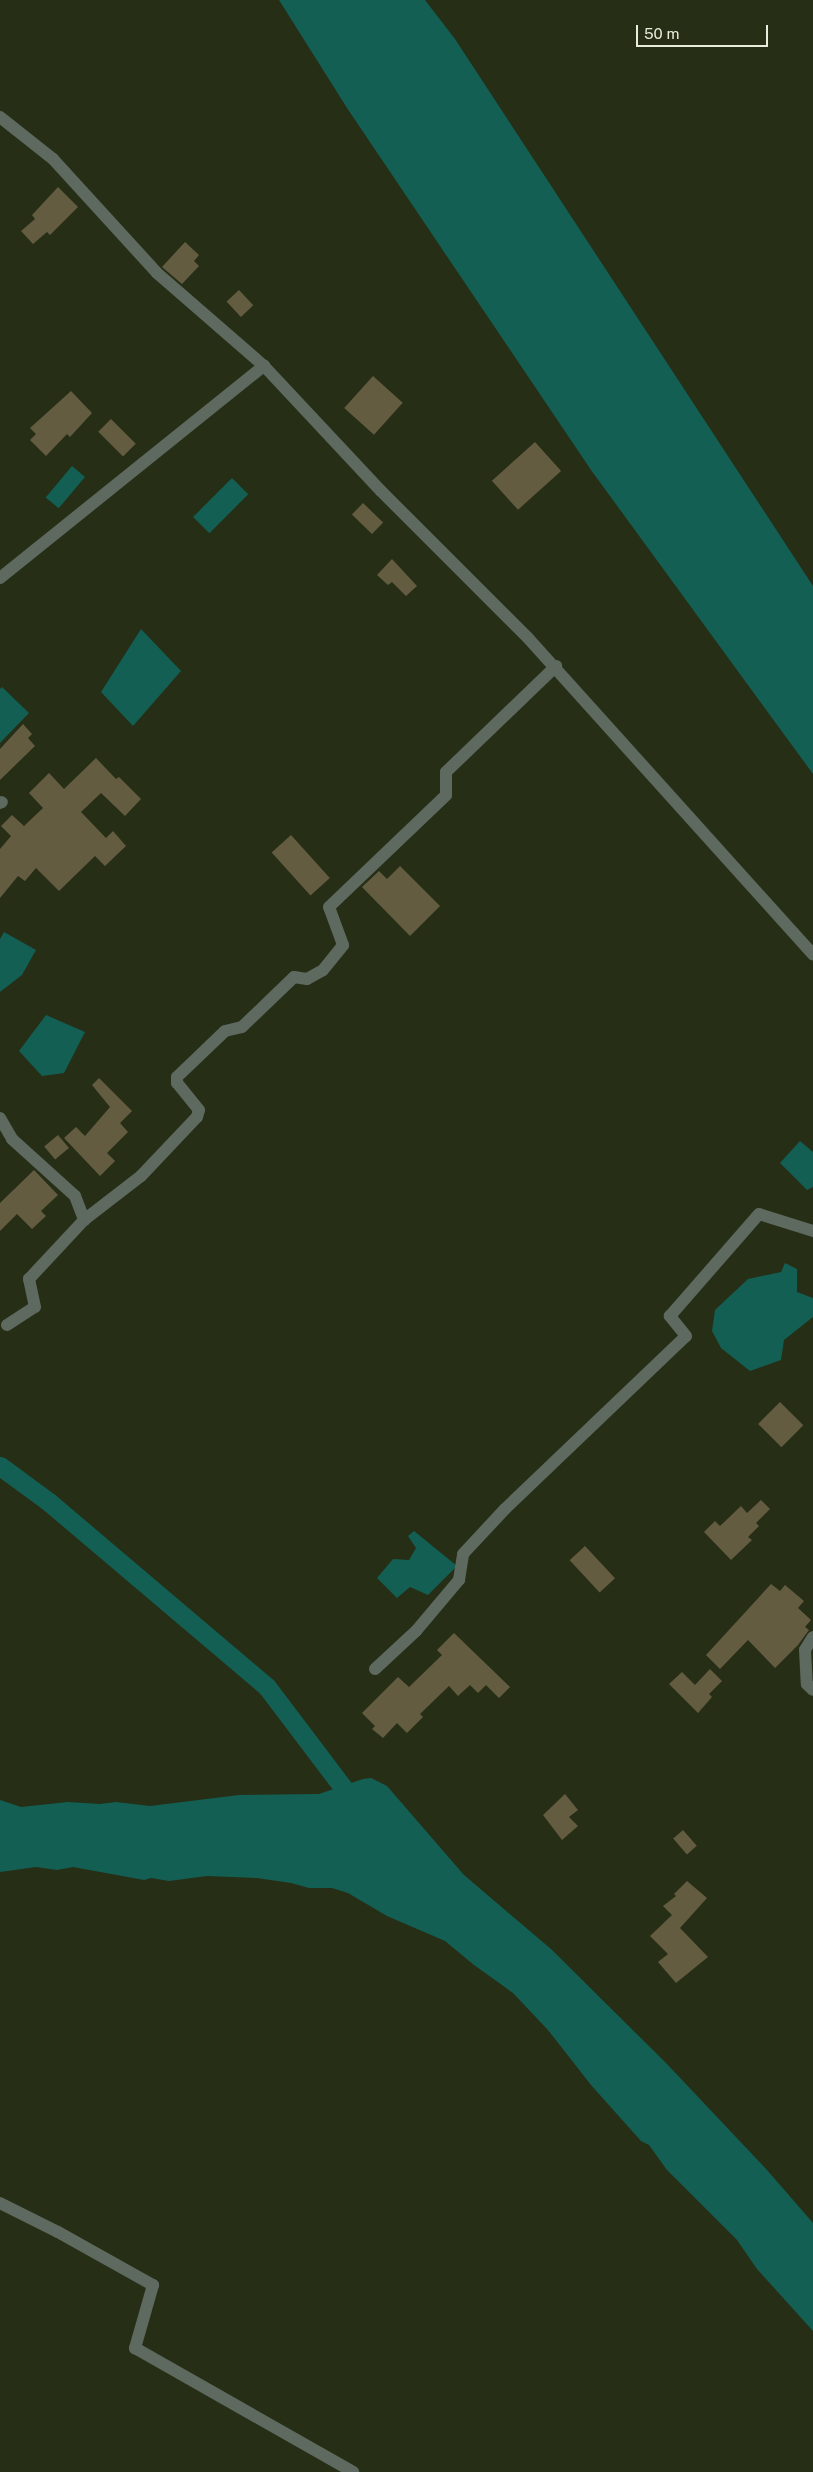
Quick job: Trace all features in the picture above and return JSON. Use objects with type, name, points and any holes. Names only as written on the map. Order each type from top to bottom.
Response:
[{"type":"street","points":[[0,117],[53,159],[157,272],[264,366],[381,491],[556,666],[813,954]]},
{"type":"street","points":[[0,578],[264,366]]},
{"type":"street","points":[[7,1324],[35,1307],[29,1279],[84,1220],[141,1176],[197,1117],[199,1110],[177,1083],[177,1077],[225,1031],[242,1027],[294,977],[307,979],[323,970],[343,945],[329,907],[446,795],[446,772],[556,666]]},
{"type":"street","points":[[0,1118],[12,1139],[75,1196],[84,1220]]},
{"type":"street","points":[[376,1669],[416,1631],[459,1580],[464,1554],[505,1510],[686,1336],[670,1316],[758,1214],[813,1231]]},
{"type":"street","points":[[813,1637],[805,1650],[807,1684],[813,1690]]},
{"type":"street","points":[[0,2203],[58,2232],[153,2286],[135,2348],[353,2472]]},
{"type":"water","points":[[279,0],[425,0],[455,39],[813,586],[813,774],[591,470],[347,108]]},
{"type":"water","points":[[72,466],[85,477],[59,508],[46,497]]},
{"type":"water","points":[[232,478],[248,494],[209,533],[193,517]]},
{"type":"water","points":[[141,629],[181,671],[133,726],[101,692]]},
{"type":"water","points":[[2,687],[29,713],[0,743],[0,689]]},
{"type":"water","points":[[4,932],[36,950],[22,975],[0,992],[0,939]]},
{"type":"water","points":[[46,1015],[85,1032],[64,1073],[42,1076],[19,1051]]},
{"type":"water","points":[[800,1141],[813,1152],[813,1187],[807,1190],[780,1163]]},
{"type":"water","points":[[785,1263],[797,1269],[797,1292],[813,1298],[813,1317],[784,1340],[781,1360],[750,1371],[721,1348],[712,1331],[715,1310],[748,1279],[781,1272]]},
{"type":"water","points":[[414,1531],[457,1566],[428,1595],[410,1587],[397,1598],[377,1578],[393,1559],[409,1560],[416,1548],[408,1536]]},
{"type":"water","points":[[371,1778],[387,1786],[464,1875],[551,1949],[666,2063],[767,2170],[813,2223],[813,2331],[757,2269],[737,2240],[667,2170],[649,2145],[641,2141],[591,2085],[548,2030],[513,1993],[445,1941],[387,1916],[348,1893],[332,1888],[309,1888],[291,1883],[257,1878],[207,1876],[169,1881],[151,1878],[144,1880],[73,1867],[57,1870],[36,1867],[0,1872],[0,1800],[21,1807],[68,1802],[100,1804],[116,1802],[150,1806],[239,1795],[319,1794]]},
{"type":"building","points":[[58,187],[78,207],[50,235],[47,232],[33,244],[21,231],[35,219],[32,215]]},
{"type":"building","points":[[185,242],[199,255],[194,261],[199,266],[182,284],[162,267]]},
{"type":"building","points":[[239,290],[253,305],[241,317],[227,302]]},
{"type":"building","points":[[373,376],[403,403],[374,435],[344,408]]},
{"type":"building","points":[[71,391],[92,413],[70,437],[67,434],[46,456],[30,440],[36,434],[30,428]]},
{"type":"building","points":[[111,419],[136,444],[123,456],[98,432]]},
{"type":"building","points":[[535,442],[561,471],[518,510],[492,481]]},
{"type":"building","points":[[363,503],[383,522],[372,534],[352,515]]},
{"type":"building","points":[[392,559],[417,586],[406,596],[392,582],[388,585],[377,575]]},
{"type":"building","points":[[23,724],[32,734],[28,738],[35,746],[0,780],[0,749]]},
{"type":"building","points":[[96,758],[116,779],[119,777],[141,799],[125,816],[101,793],[81,812],[106,838],[113,831],[126,846],[105,866],[95,856],[59,891],[36,868],[25,881],[18,876],[0,898],[0,849],[11,836],[1,826],[12,815],[24,826],[43,808],[29,793],[49,773],[64,789]]},
{"type":"building","points":[[291,835],[330,878],[310,895],[272,852]]},
{"type":"building","points":[[400,866],[440,906],[410,936],[362,887],[379,871],[387,879]]},
{"type":"building","points":[[99,1078],[132,1111],[120,1123],[128,1132],[107,1153],[115,1161],[100,1176],[64,1138],[76,1127],[85,1136],[110,1107],[92,1085]]},
{"type":"building","points":[[58,1135],[69,1148],[55,1160],[44,1147]]},
{"type":"building","points":[[34,1170],[58,1195],[41,1211],[46,1216],[32,1229],[17,1214],[0,1231],[0,1203]]},
{"type":"building","points":[[780,1402],[803,1425],[781,1447],[758,1424]]},
{"type":"building","points":[[761,1500],[770,1509],[756,1523],[759,1526],[748,1537],[752,1540],[731,1560],[704,1532],[715,1521],[720,1526],[741,1506],[747,1513]]},
{"type":"building","points":[[585,1546],[615,1578],[600,1593],[570,1560]]},
{"type":"building","points":[[771,1584],[780,1591],[785,1585],[804,1601],[798,1608],[811,1620],[805,1627],[809,1630],[798,1645],[775,1668],[748,1640],[720,1669],[706,1655]]},
{"type":"building","points":[[454,1633],[510,1687],[499,1698],[486,1685],[478,1693],[470,1685],[458,1696],[449,1686],[420,1714],[423,1717],[407,1733],[397,1723],[383,1738],[372,1729],[375,1726],[362,1713],[398,1677],[409,1687],[442,1655],[437,1650]]},
{"type":"building","points":[[710,1669],[722,1681],[709,1694],[712,1697],[698,1713],[669,1684],[682,1672],[695,1685]]},
{"type":"building","points":[[565,1794],[578,1810],[569,1817],[578,1826],[562,1840],[543,1815]]},
{"type":"building","points":[[683,1830],[697,1846],[687,1854],[673,1839]]},
{"type":"building","points":[[687,1881],[707,1898],[680,1928],[708,1957],[676,1983],[658,1962],[668,1954],[650,1936],[672,1915],[663,1906],[676,1896],[674,1894]]},
{"type":"waterway","points":[[0,1466],[49,1502],[267,1687],[357,1806]]}]
